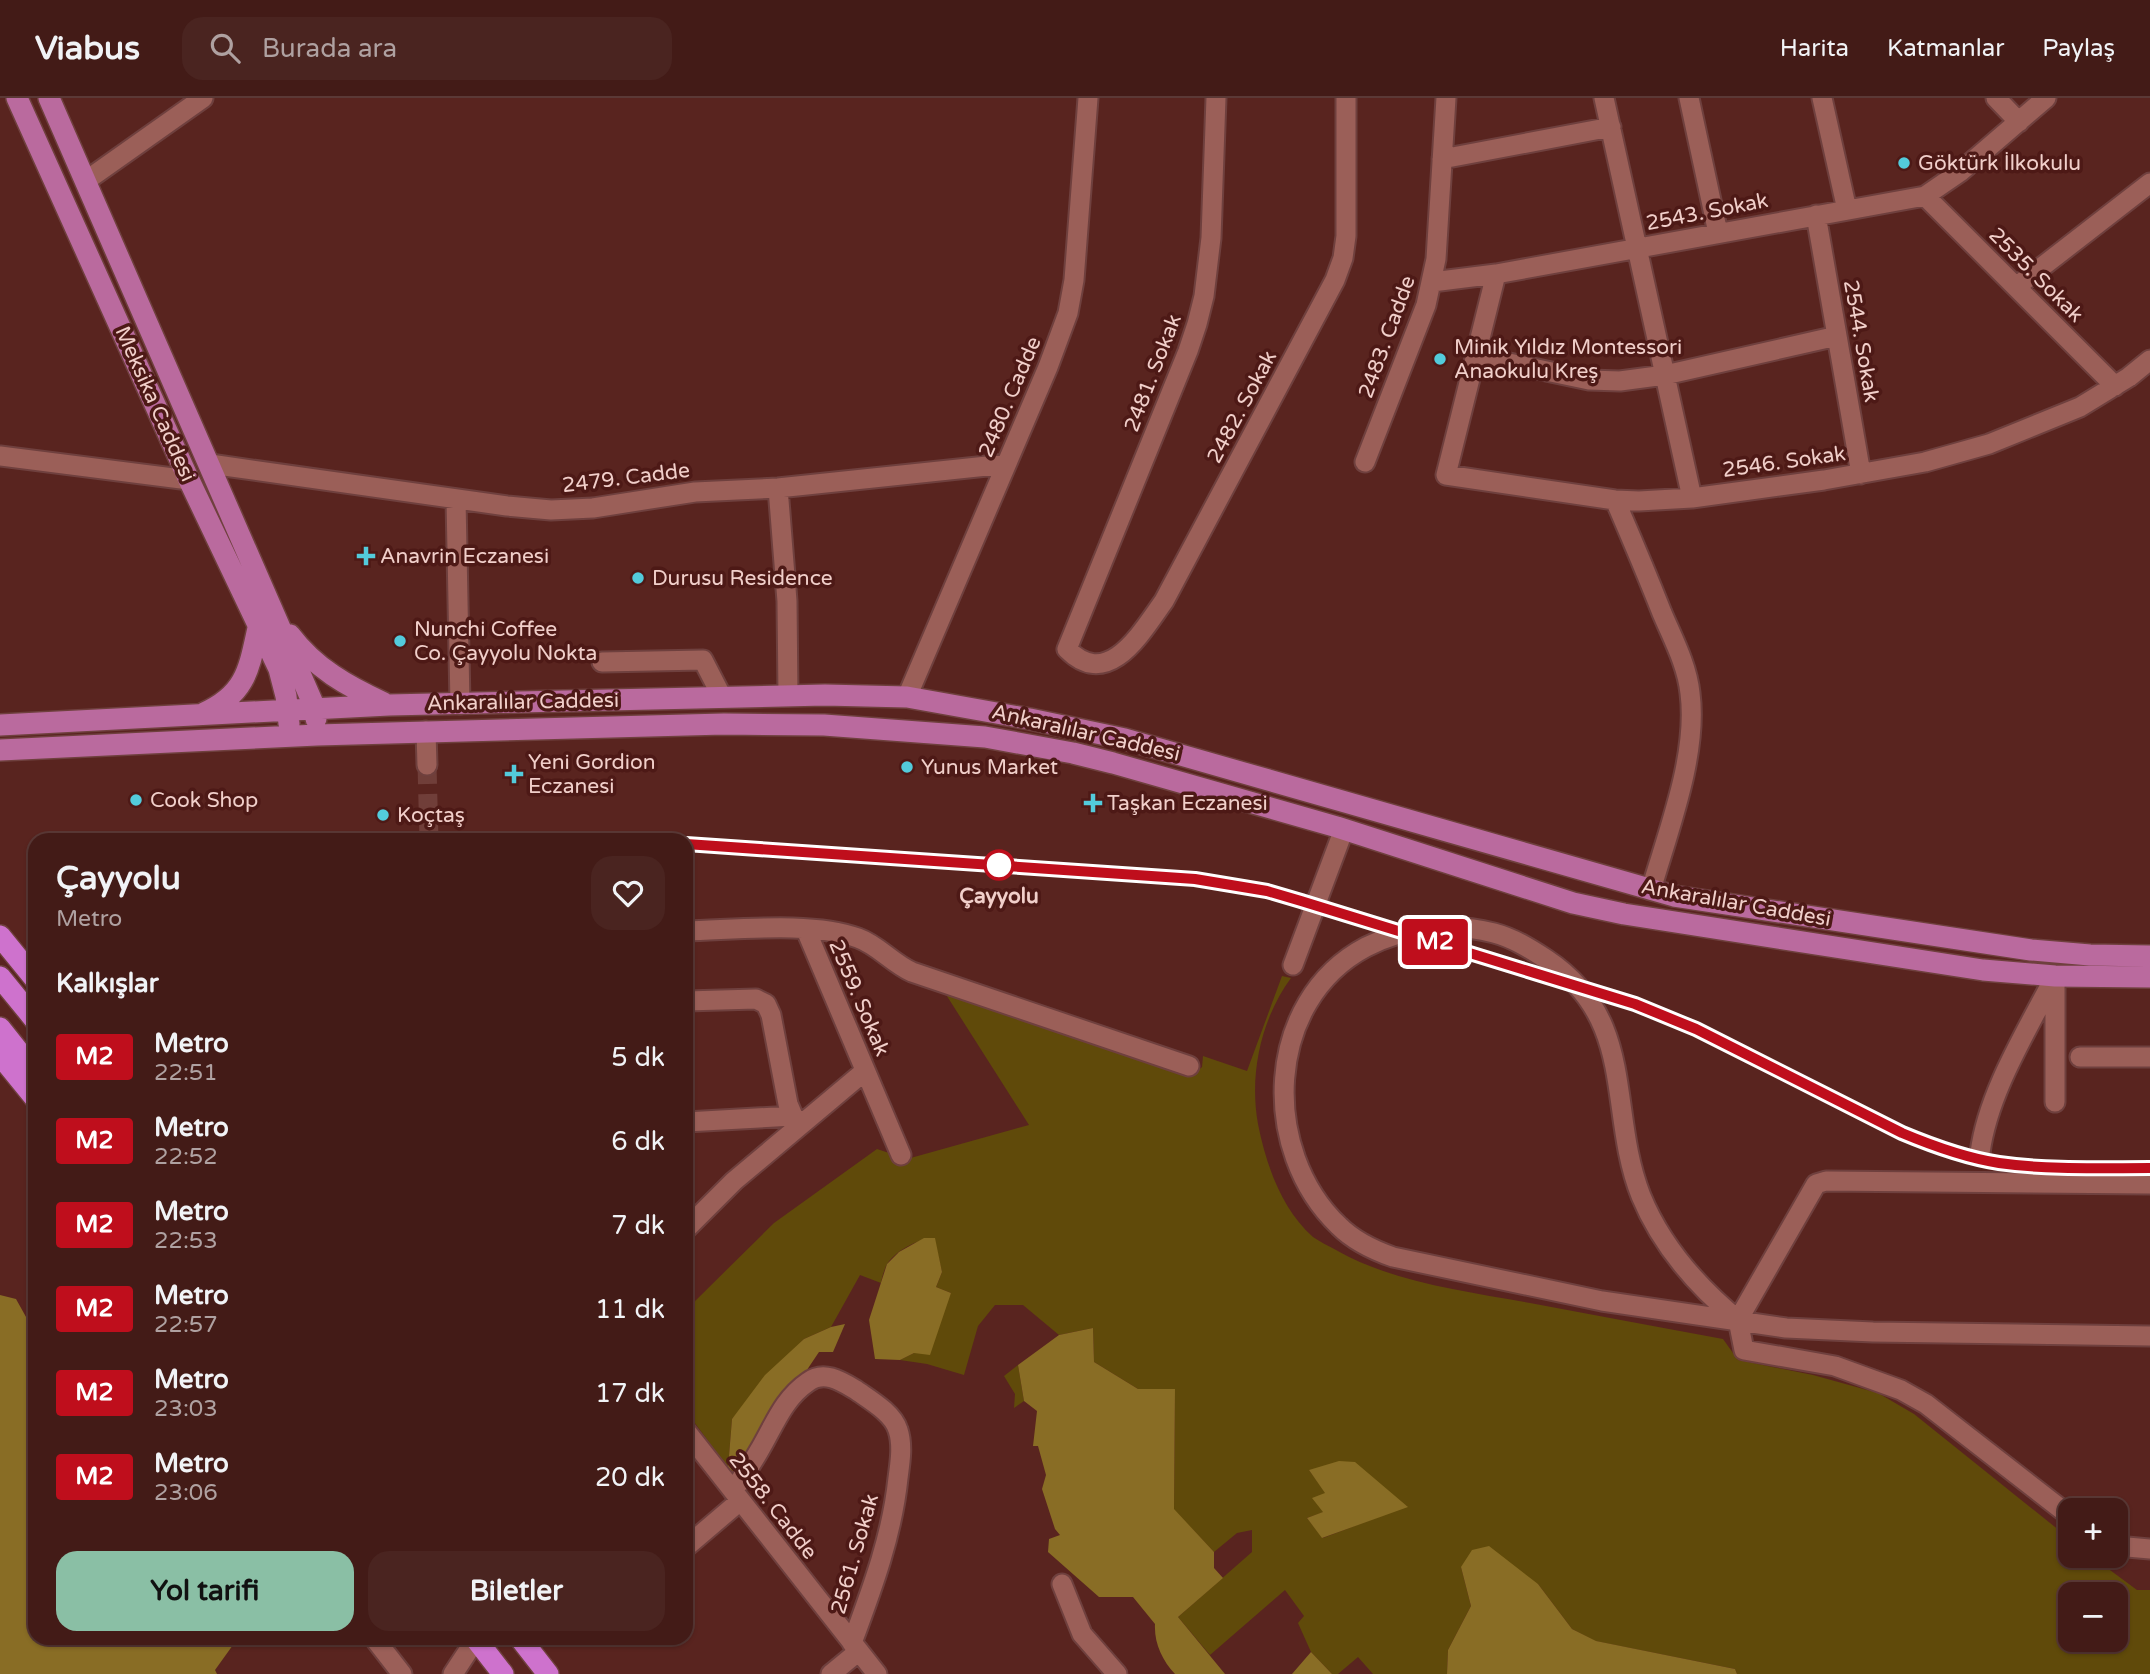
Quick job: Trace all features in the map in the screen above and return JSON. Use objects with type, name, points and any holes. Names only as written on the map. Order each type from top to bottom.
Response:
[{"type":"highway","points":[[0,936],[28,970]]},
{"type":"highway","points":[[0,977],[28,1011]]},
{"type":"highway","points":[[0,1028],[28,1063]]},
{"type":"highway","points":[[0,1055],[28,1089]]},
{"type":"highway","points":[[480,1645],[503,1674]]},
{"type":"highway","points":[[525,1645],[548,1674]]},
{"type":"main road","name":"Meksika Caddesi","points":[[17,98],[189,480],[315,708],[317,735]]},
{"type":"main road","name":"Meksika Caddesi","points":[[50,98],[210,464],[266,621],[288,710],[290,737]]},
{"type":"main road","points":[[195,717],[223,703],[244,682],[266,621],[295,642],[320,668],[351,688],[389,705]]},
{"type":"main road","name":"Ankaralılar Caddesi","points":[[0,725],[389,705],[722,697],[906,697],[1076,728],[1152,746],[1693,900],[2031,950],[2090,956],[2150,956]]},
{"type":"main road","points":[[897,729],[906,697]]},
{"type":"main road","points":[[425,704],[426,731]]},
{"type":"main road","name":"Ankaralılar Caddesi","points":[[0,750],[426,731],[724,724],[824,725],[985,737],[1073,753],[1146,773],[1344,829],[1573,902],[1642,918],[1983,970],[2054,976],[2150,977]]},
{"type":"main road","points":[[1146,773],[1152,746]]},
{"type":"main road","points":[[1642,918],[1651,890]]},
{"type":"street","points":[[87,180],[203,98]]},
{"type":"street","name":"2480. Cadde","points":[[906,697],[1048,367],[1068,313],[1078,242],[1088,98]]},
{"type":"street","name":"2481. Sokak","points":[[1067,649],[1197,324],[1204,296],[1211,238],[1216,98]]},
{"type":"street","name":"2482. Sokak","points":[[1067,649],[1082,661],[1103,665],[1121,654],[1153,617],[1330,290],[1339,270],[1346,236],[1346,98]]},
{"type":"street","name":"2483. Cadde","points":[[1365,462],[1426,305],[1432,282],[1446,98]]},
{"type":"street","points":[[1604,98],[1692,498]]},
{"type":"street","points":[[1689,98],[1718,233]]},
{"type":"street","points":[[1822,98],[1847,211]]},
{"type":"street","points":[[1996,98],[2019,122]]},
{"type":"street","points":[[1925,195],[1960,172],[2046,98]]},
{"type":"street","points":[[1442,159],[1611,127]]},
{"type":"street","points":[[2016,287],[2150,183]]},
{"type":"street","name":"2543. Sokak","points":[[1432,282],[1496,274],[1925,195]]},
{"type":"street","name":"2535. Sokak","points":[[1925,195],[2115,386]]},
{"type":"street","name":"2544. Sokak","points":[[1816,215],[1861,474]]},
{"type":"street","points":[[1496,274],[1476,356],[1589,380],[1620,381],[1665,375],[1837,336]]},
{"type":"street","name":"2546. Sokak","points":[[1476,356],[1446,475],[1615,500],[1692,498],[1925,462],[1989,444],[2065,414],[2115,386],[2150,360]]},
{"type":"street","points":[[0,456],[189,480]]},
{"type":"street","name":"2479. Cadde","points":[[210,464],[551,510],[593,508],[695,492],[778,488],[1006,464]]},
{"type":"street","points":[[778,488],[787,601],[788,696]]},
{"type":"street","points":[[456,499],[460,704]]},
{"type":"street","points":[[1615,500],[1680,655],[1690,694],[1691,715],[1685,762],[1651,890]]},
{"type":"street","points":[[601,662],[703,660],[722,697]]},
{"type":"street","points":[[426,731],[427,765]]},
{"type":"street","points":[[1293,965],[1344,829]]},
{"type":"street","points":[[2058,1507],[1917,1398],[1901,1390],[1835,1366],[1744,1350],[1738,1320],[1721,1306],[1687,1269],[1657,1229],[1637,1184],[1617,1073],[1606,1035],[1591,1002],[1576,981],[1555,965],[1510,937],[1458,927],[1430,928],[1381,940],[1364,948],[1329,975],[1313,995],[1297,1024],[1285,1058],[1283,1095],[1288,1133],[1295,1158],[1312,1192],[1329,1215],[1350,1236],[1393,1257],[1602,1301],[1738,1320],[1786,1328],[2150,1336]]},
{"type":"street","points":[[806,930],[855,937],[912,972],[1189,1066]]},
{"type":"street","name":"2559. Sokak","points":[[693,931],[806,930],[901,1155]]},
{"type":"street","points":[[2054,976],[2054,1102]]},
{"type":"street","points":[[1980,1153],[1995,1096],[2054,976]]},
{"type":"street","points":[[693,1001],[756,999],[766,1004],[771,1015],[786,1097],[798,1120]]},
{"type":"street","points":[[2080,1057],[2150,1057]]},
{"type":"street","points":[[693,1222],[798,1120],[865,1071]]},
{"type":"street","points":[[693,1122],[798,1120]]},
{"type":"street","points":[[1738,1320],[1816,1184],[1826,1181],[2150,1184]]},
{"type":"street","name":"2561. Sokak","points":[[736,1496],[785,1404],[814,1377],[827,1376],[844,1383],[869,1399],[895,1424],[900,1440],[900,1460],[891,1522],[856,1647]]},
{"type":"street","name":"2558. Cadde","points":[[693,1440],[877,1674]]},
{"type":"street","points":[[693,1540],[736,1496]]},
{"type":"street","points":[[2128,1547],[2150,1549]]},
{"type":"street","points":[[1062,1584],[1082,1634],[1116,1674]]},
{"type":"street","points":[[379,1645],[401,1674]]},
{"type":"street","points":[[453,1674],[471,1645]]},
{"type":"street","points":[[831,1674],[856,1647]]},
{"type":"shaded area","points":[[1282,976],[1291,978],[1265,1029],[1257,1067],[1256,1105],[1261,1139],[1276,1185],[1292,1213],[1313,1237],[1358,1261],[1406,1278],[1455,1290],[1723,1339],[1738,1360],[1813,1375],[1878,1393],[1914,1414],[2058,1529],[2058,1568],[2107,1568],[2126,1582],[2058,1582],[2058,1652],[2128,1652],[2128,1583],[2137,1590],[2150,1590],[2150,1674],[1737,1674],[1735,1669],[1595,1641],[1572,1629],[1538,1584],[1461,1567],[1471,1606],[1448,1650],[1447,1674],[1373,1674],[1358,1657],[1338,1674],[1332,1674],[1311,1652],[1298,1623],[1304,1616],[1285,1590],[1210,1655],[1178,1617],[1252,1552],[1252,1530],[1237,1533],[1214,1552],[1174,1510],[1175,1389],[1138,1389],[1094,1362],[1093,1328],[1059,1335],[1023,1305],[995,1305],[978,1326],[964,1375],[927,1364],[900,1360],[914,1353],[951,1293],[936,1287],[942,1272],[934,1238],[914,1243],[895,1255],[886,1266],[881,1283],[860,1275],[831,1327],[804,1339],[732,1419],[728,1468],[693,1420],[693,1303],[774,1223],[877,1149],[907,1159],[1029,1125],[945,993],[1194,1074],[1202,1067],[1203,1056],[1247,1071]],"holes":[[[1309,1470],[1407,1506],[1323,1538],[1307,1518],[1324,1512],[1326,1493]]]},
{"type":"shaded area","points":[[924,1238],[935,1238],[942,1272],[936,1287],[951,1293],[930,1355],[914,1353],[900,1360],[875,1359],[869,1320],[887,1264],[899,1252]]},
{"type":"shaded area","points":[[0,1295],[16,1299],[28,1320],[28,1645],[233,1645],[215,1670],[217,1674],[0,1674]]},
{"type":"shaded area","points":[[845,1324],[833,1352],[819,1352],[737,1474],[728,1468],[732,1419],[765,1375],[804,1339]]},
{"type":"shaded area","points":[[1093,1328],[1094,1362],[1138,1389],[1175,1389],[1174,1509],[1214,1552],[1214,1568],[1223,1578],[1178,1617],[1225,1674],[1175,1674],[1160,1651],[1155,1624],[1133,1597],[1099,1597],[1048,1552],[1049,1539],[1060,1535],[1055,1529],[1042,1489],[1046,1475],[1038,1446],[1033,1446],[1037,1411],[1024,1401],[1018,1365],[1059,1335]]},
{"type":"shaded area","points":[[1018,1365],[1024,1401],[1014,1408],[1015,1394],[1004,1376]]},
{"type":"shaded area","points":[[1339,1461],[1355,1462],[1408,1507],[1322,1538],[1307,1518],[1323,1512],[1312,1498],[1325,1493],[1309,1470]]},
{"type":"shaded area","points":[[1489,1546],[1538,1584],[1572,1629],[1596,1641],[1735,1669],[1737,1674],[1447,1674],[1448,1650],[1471,1606],[1461,1567],[1472,1550]]},
{"type":"shaded area","points":[[1311,1652],[1332,1674],[1292,1674]]},
{"type":"tunnel","points":[[427,765],[429,833]]},
{"type":"metro line","name":"M2","points":[[693,845],[1195,879],[1267,891],[1667,1016],[1933,1146],[1997,1163],[2075,1168],[2150,1168]]},
{"type":"place","name":"Göktürk İlkokulu","points":[[1904,163]]},
{"type":"place","name":"Minik Yıldız Montessori Anaokulu Kreş","points":[[1440,359]]},
{"type":"place","name":"Anavrin Eczanesi","points":[[366,556]]},
{"type":"place","name":"Durusu Residence","points":[[638,578]]},
{"type":"place","name":"Nunchi Coffee Co. Çayyolu Nokta","points":[[400,641]]},
{"type":"place","name":"Yunus Market","points":[[907,767]]},
{"type":"place","name":"Yeni Gordion Eczanesi","points":[[514,774]]},
{"type":"place","name":"Cook Shop","points":[[136,800]]},
{"type":"place","name":"Taşkan Eczanesi","points":[[1093,803]]},
{"type":"place","name":"Koçtaş","points":[[383,815]]},
{"type":"place","name":"Çayyolu","points":[[999,865]]}]
